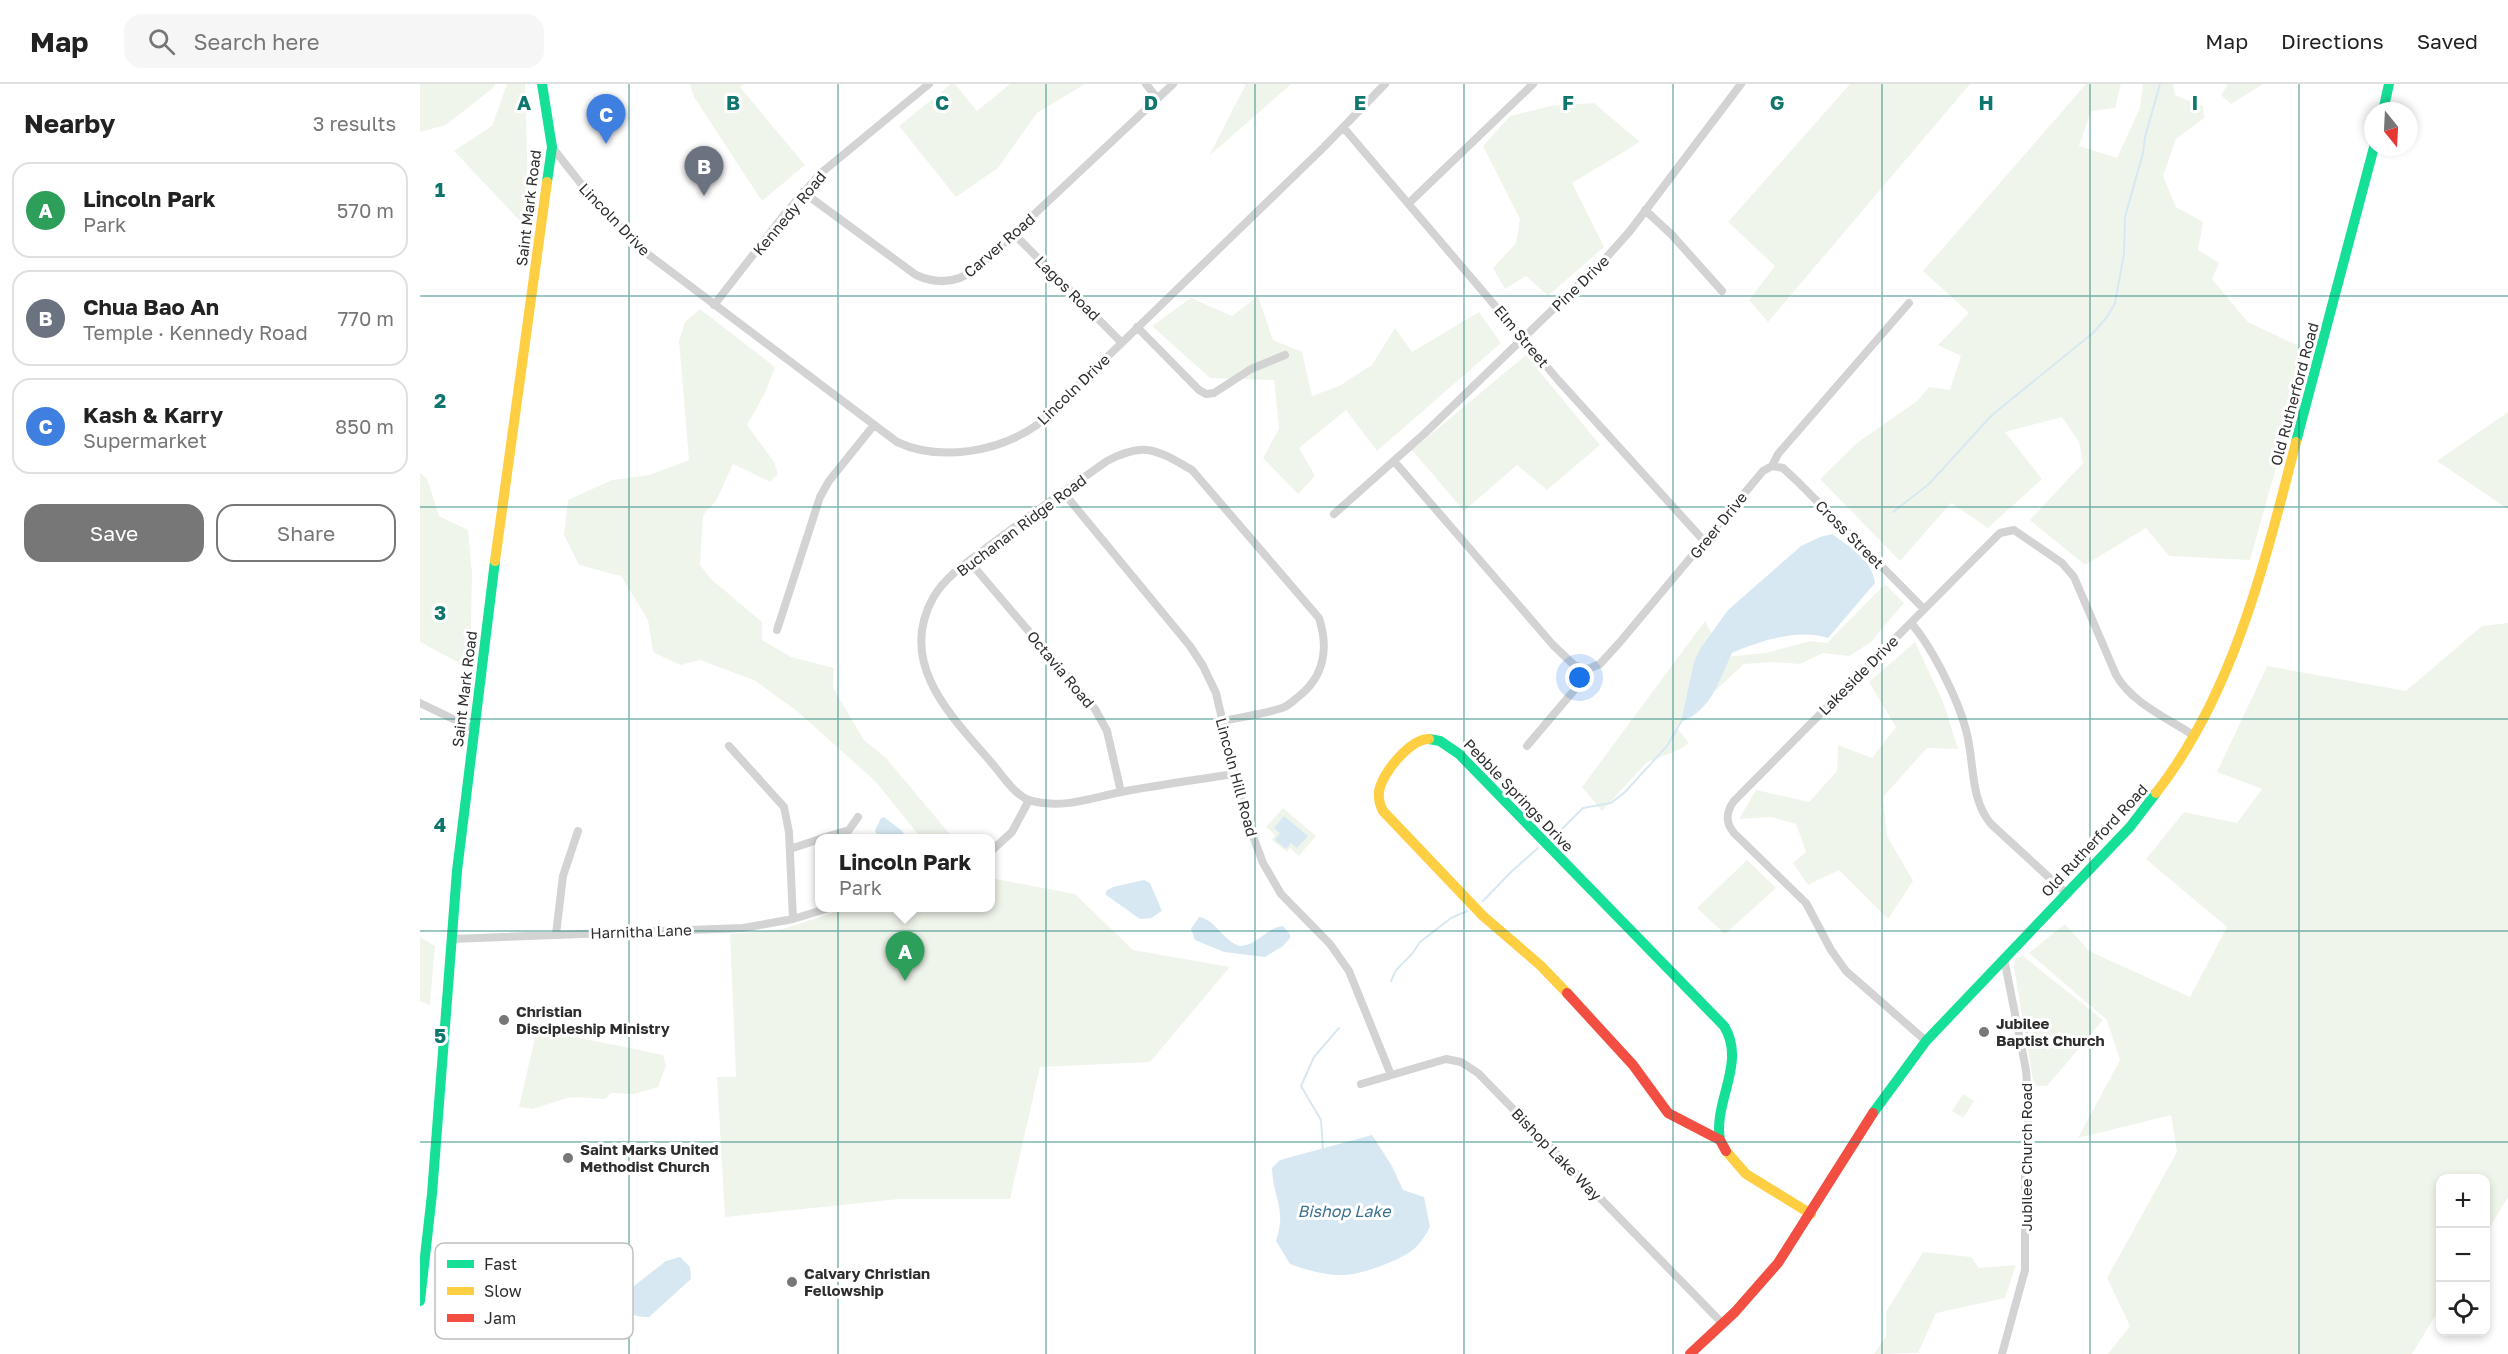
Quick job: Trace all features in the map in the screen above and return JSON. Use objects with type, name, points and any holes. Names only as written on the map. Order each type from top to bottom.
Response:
[{"type":"street","name":"Saint Mark Road","points":[[420,1301],[434,1174],[451,939],[474,729],[552,147],[542,84]]},
{"type":"street","name":"Kennedy Road","points":[[714,305],[803,192],[844,152],[929,84]]},
{"type":"street","points":[[1146,84],[1157,98]]},
{"type":"street","name":"Carver Road","points":[[803,192],[911,272],[936,282],[950,281],[971,272],[1173,84]]},
{"type":"street","name":"Lincoln Drive","points":[[552,147],[593,199],[665,269],[874,425],[910,447],[936,453],[957,452],[1006,441],[1037,425],[1385,84]]},
{"type":"street","points":[[1409,203],[1533,84]]},
{"type":"street","name":"Pine Drive","points":[[1334,514],[1394,461],[1606,258],[1741,84]]},
{"type":"street","points":[[2385,102],[2389,84]]},
{"type":"street","name":"Elm Street","points":[[1343,127],[1646,479],[1705,542]]},
{"type":"street","name":"Old Rutherford Road","points":[[1690,1354],[1723,1324],[1778,1263],[1881,1101],[1926,1041],[2142,813],[2167,780],[2193,735],[2226,670],[2260,579],[2372,156]]},
{"type":"street","points":[[1645,210],[1672,235],[1722,291]]},
{"type":"street","name":"Lagos Road","points":[[1014,234],[1121,342]]},
{"type":"street","name":"Greer Drive","points":[[1527,746],[1582,681],[1588,669],[1600,664],[1705,542],[1762,471],[1772,466],[1778,454],[1910,303]]},
{"type":"street","points":[[1137,327],[1199,390],[1206,394],[1214,393],[1251,369],[1285,356]]},
{"type":"street","points":[[777,630],[819,497],[874,425]]},
{"type":"street","name":"Buchanan Ridge Road","points":[[1029,801],[1015,790],[951,716],[931,685],[922,648],[924,624],[933,598],[946,580],[1063,492],[1107,461],[1126,451],[1149,449],[1170,457],[1192,470],[1319,618],[1324,634],[1324,657],[1318,676],[1302,694],[1285,708],[1223,721]]},
{"type":"street","points":[[1394,461],[1553,645],[1574,665],[1588,669]]},
{"type":"street","name":"Cross Street","points":[[1772,466],[1783,468],[1798,482],[1923,609]]},
{"type":"street","name":"Lincoln Hill Road","points":[[1063,492],[1190,646],[1203,666],[1215,693],[1233,774],[1252,837],[1263,863],[1281,894],[1330,944],[1349,971],[1391,1074]]},
{"type":"street","name":"Lakeside Drive","points":[[1926,1041],[1846,971],[1831,950],[1806,903],[1734,833],[1727,820],[1730,807],[1923,609],[2000,534],[2010,530],[2019,531],[2062,563],[2074,577],[2116,675],[2124,688],[2193,735]]},
{"type":"street","name":"Octavia Road","points":[[969,561],[1095,709],[1107,731],[1121,792]]},
{"type":"street","points":[[1911,623],[1923,637],[1962,716],[1969,742],[1976,797],[1982,813],[2066,893]]},
{"type":"street","points":[[420,703],[474,729]]},
{"type":"street","name":"Pebble Springs Drive","points":[[1720,1140],[1673,1117],[1663,1108],[1633,1065],[1603,1031],[1540,965],[1483,916],[1383,811],[1377,800],[1380,784],[1418,740],[1434,738],[1459,754],[1720,1021],[1730,1036],[1734,1052],[1731,1073],[1718,1120],[1720,1140],[1728,1154],[1746,1174],[1810,1214]]},
{"type":"street","points":[[729,746],[784,807],[789,832],[793,919]]},
{"type":"street","points":[[995,847],[1012,832],[1029,801],[1070,804],[1121,792],[1233,774]]},
{"type":"street","points":[[837,834],[849,830],[858,817]]},
{"type":"street","points":[[556,934],[563,876],[578,831]]},
{"type":"street","points":[[790,849],[815,841]]},
{"type":"street","name":"Harnitha Lane","points":[[451,939],[742,928],[793,919],[816,912]]},
{"type":"street","name":"Jubilee Church Road","points":[[2002,1354],[2025,1270],[2025,1172],[2028,1112],[2026,1070],[2004,958]]},
{"type":"street","name":"Bishop Lake Way","points":[[1361,1084],[1446,1059],[1461,1062],[1478,1073],[1723,1324]]},
{"type":"shaded area","points":[[420,84],[495,84],[446,125],[420,132]]},
{"type":"shaded area","points":[[507,84],[525,84],[528,191],[521,222],[454,151],[492,126]]},
{"type":"shaded area","points":[[690,84],[744,84],[740,87],[805,165],[762,201],[694,97]]},
{"type":"shaded area","points":[[951,84],[955,84],[977,111],[1010,84],[1085,84],[1037,113],[998,168],[956,197],[899,126]]},
{"type":"shaded area","points":[[1246,84],[1291,84],[1209,156]]},
{"type":"shaded area","points":[[1850,84],[1970,84],[1768,322],[1749,300],[1775,266],[1728,222]]},
{"type":"shaded area","points":[[2086,84],[2121,84],[2115,108],[2091,111],[2079,146],[2117,158],[2140,108],[2143,84],[2173,84],[2175,95],[2203,106],[2204,118],[2176,139],[2163,176],[2176,207],[2203,222],[2198,250],[2219,263],[2212,279],[2248,322],[2309,351],[2250,560],[2169,556],[2146,528],[2085,565],[2030,520],[2083,463],[2079,442],[2062,417],[2005,432],[2042,479],[1988,528],[1951,503],[1900,561],[1820,479],[1857,443],[1917,401],[1929,387],[1950,390],[1961,356],[1938,345],[1969,313],[1923,271]]},
{"type":"shaded area","points":[[2228,84],[2263,84],[2231,104],[2221,95]]},
{"type":"shaded area","points":[[1594,103],[1640,142],[1572,183],[1604,247],[1548,296],[1526,276],[1505,289],[1493,268],[1516,243],[1520,219],[1483,146],[1510,116],[1550,106]]},
{"type":"shaded area","points":[[1258,296],[1273,340],[1302,352],[1312,396],[1339,386],[1372,365],[1395,328],[1412,352],[1479,312],[1501,343],[1377,451],[1346,410],[1299,448],[1315,476],[1298,494],[1263,458],[1279,429],[1274,380],[1210,378],[1152,326],[1191,298],[1232,316]]},
{"type":"shaded area","points":[[700,309],[775,367],[764,395],[747,425],[774,462],[778,474],[770,482],[733,464],[716,501],[703,515],[700,565],[711,579],[762,622],[762,640],[791,657],[834,668],[833,688],[864,740],[887,759],[950,834],[918,834],[876,782],[798,712],[754,680],[700,660],[680,665],[653,652],[648,620],[621,576],[579,565],[564,535],[568,500],[612,480],[649,475],[689,460],[679,341],[685,322]]},
{"type":"shaded area","points":[[1526,355],[1600,445],[1547,490],[1517,465],[1464,511],[1412,450]]},
{"type":"shaded area","points":[[2508,412],[2508,509],[2437,461]]},
{"type":"shaded area","points":[[420,473],[427,479],[439,516],[468,530],[472,573],[470,669],[420,642]]},
{"type":"shaded area","points":[[1885,584],[1904,603],[1870,643],[1849,656],[1823,653],[1800,664],[1774,662],[1744,664],[1676,727],[1689,743],[1677,751],[1647,762],[1602,811],[1582,787],[1705,621],[1724,657],[1766,653],[1810,641],[1827,643]]},
{"type":"shaded area","points":[[2508,623],[2508,1197],[2490,1227],[2490,1174],[2436,1174],[2436,1315],[2412,1354],[2108,1354],[2130,1326],[2107,1278],[2177,1152],[2171,1115],[2078,1138],[2120,1060],[2107,1020],[2029,953],[2065,924],[2089,951],[2190,997],[2227,927],[2146,859],[2184,812],[2237,823],[2262,789],[2217,772],[2267,666],[2406,691],[2482,626]]},
{"type":"shaded area","points":[[1915,642],[1944,704],[1958,749],[1927,748],[1883,797],[1887,836],[1913,881],[1888,919],[1839,870],[1808,885],[1793,863],[1806,852],[1796,824],[1771,817],[1739,819],[1756,790],[1809,802],[1837,771],[1838,745],[1872,758],[1896,727],[1869,682]]},
{"type":"shaded area","points":[[1283,808],[1316,836],[1299,856],[1290,848],[1287,852],[1272,840],[1275,835],[1266,827]]},
{"type":"shaded area","points":[[1747,860],[1776,888],[1725,934],[1697,908]]},
{"type":"shaded area","points":[[995,879],[1075,894],[1133,950],[1230,967],[1150,1062],[1040,1067],[1010,1199],[899,1199],[725,1217],[717,1077],[736,1077],[730,934],[783,929],[835,912],[995,912]]},
{"type":"shaded area","points":[[420,937],[435,946],[430,1005],[420,1001]]},
{"type":"shaded area","points":[[2023,956],[2103,1020],[2047,1086],[2034,1086],[2014,967],[2015,958]]},
{"type":"shaded area","points":[[537,1029],[663,1055],[666,1066],[658,1087],[635,1094],[611,1093],[605,1099],[571,1097],[532,1109],[519,1107]]},
{"type":"shaded area","points":[[1963,1094],[1974,1101],[1963,1118],[1952,1111]]},
{"type":"shaded area","points":[[1923,1252],[1971,1257],[1979,1268],[2016,1265],[2005,1298],[1936,1313],[1918,1353],[1874,1354],[1886,1336],[1886,1312]]},
{"type":"water","points":[[1832,534],[1865,561],[1870,567],[1875,583],[1828,638],[1804,634],[1779,637],[1732,653],[1707,702],[1692,717],[1681,722],[1694,662],[1700,649],[1728,610],[1801,546]]},
{"type":"water","points":[[1284,816],[1308,836],[1297,848],[1291,843],[1286,849],[1275,840],[1280,833],[1274,828]]},
{"type":"water","points":[[884,817],[904,834],[877,834],[875,831],[881,818]]},
{"type":"water","points":[[1144,880],[1150,883],[1162,911],[1151,918],[1140,919],[1106,895],[1106,891],[1113,887]]},
{"type":"water","points":[[1199,917],[1210,922],[1234,944],[1240,946],[1252,943],[1272,929],[1283,926],[1290,934],[1290,938],[1283,946],[1265,957],[1224,952],[1195,940],[1191,929]]},
{"type":"water","name":"Bishop Lake","points":[[1372,1135],[1392,1166],[1403,1190],[1424,1197],[1430,1227],[1425,1235],[1417,1247],[1407,1254],[1378,1267],[1348,1275],[1328,1274],[1290,1264],[1276,1241],[1280,1211],[1272,1168],[1280,1160]]},
{"type":"water","points":[[680,1257],[690,1267],[691,1279],[649,1317],[636,1316],[633,1314],[633,1287],[666,1261]]},
{"type":"waterway","points":[[1893,512],[1929,484],[1992,415],[2093,333],[2107,317],[2115,303],[2124,254],[2125,217],[2160,84]]},
{"type":"waterway","points":[[1555,836],[1583,808],[1611,803],[1625,792],[1667,746],[1681,722]]},
{"type":"waterway","points":[[1483,901],[1538,848]]},
{"type":"waterway","points":[[1391,981],[1396,970],[1420,942],[1451,918],[1467,911]]},
{"type":"waterway","points":[[1323,1150],[1321,1120],[1301,1086],[1314,1057],[1339,1028]]},
{"type":"traffic: fast","points":[[542,84],[552,147],[547,182]]},
{"type":"traffic: fast","points":[[2385,102],[2389,84]]},
{"type":"traffic: fast","points":[[2296,442],[2372,156]]},
{"type":"traffic: fast","points":[[420,1301],[432,1194],[457,871],[495,561]]},
{"type":"traffic: fast","points":[[1429,739],[1440,741],[1459,754],[1724,1026],[1730,1040],[1732,1054],[1719,1125],[1720,1140]]},
{"type":"traffic: fast","points":[[1873,1113],[1926,1041],[2130,827],[2156,793]]},
{"type":"traffic: slow","points":[[495,561],[547,182]]},
{"type":"traffic: slow","points":[[2156,793],[2183,754],[2206,713],[2244,625],[2259,579],[2296,442]]},
{"type":"traffic: slow","points":[[1429,739],[1405,751],[1385,776],[1379,795],[1383,811],[1483,916],[1540,965],[1567,993]]},
{"type":"traffic: slow","points":[[1726,1151],[1746,1174],[1811,1214]]},
{"type":"traffic: jam","points":[[1567,993],[1633,1065],[1668,1113],[1720,1140],[1726,1151]]},
{"type":"traffic: jam","points":[[1690,1354],[1735,1312],[1778,1263],[1873,1113]]},
{"type":"place","name":"Kash & Karry","points":[[606,144]]},
{"type":"place","name":"Chua Bao An","points":[[704,196]]},
{"type":"place","name":"Lincoln Park","points":[[905,981]]},
{"type":"place","name":"Christian Discipleship Ministry","points":[[504,1020]]},
{"type":"place","name":"Jubilee Baptist Church","points":[[1984,1032]]},
{"type":"place","name":"Saint Marks United Methodist Church","points":[[568,1158]]},
{"type":"place","name":"Calvary Christian Fellowship","points":[[792,1282]]}]
